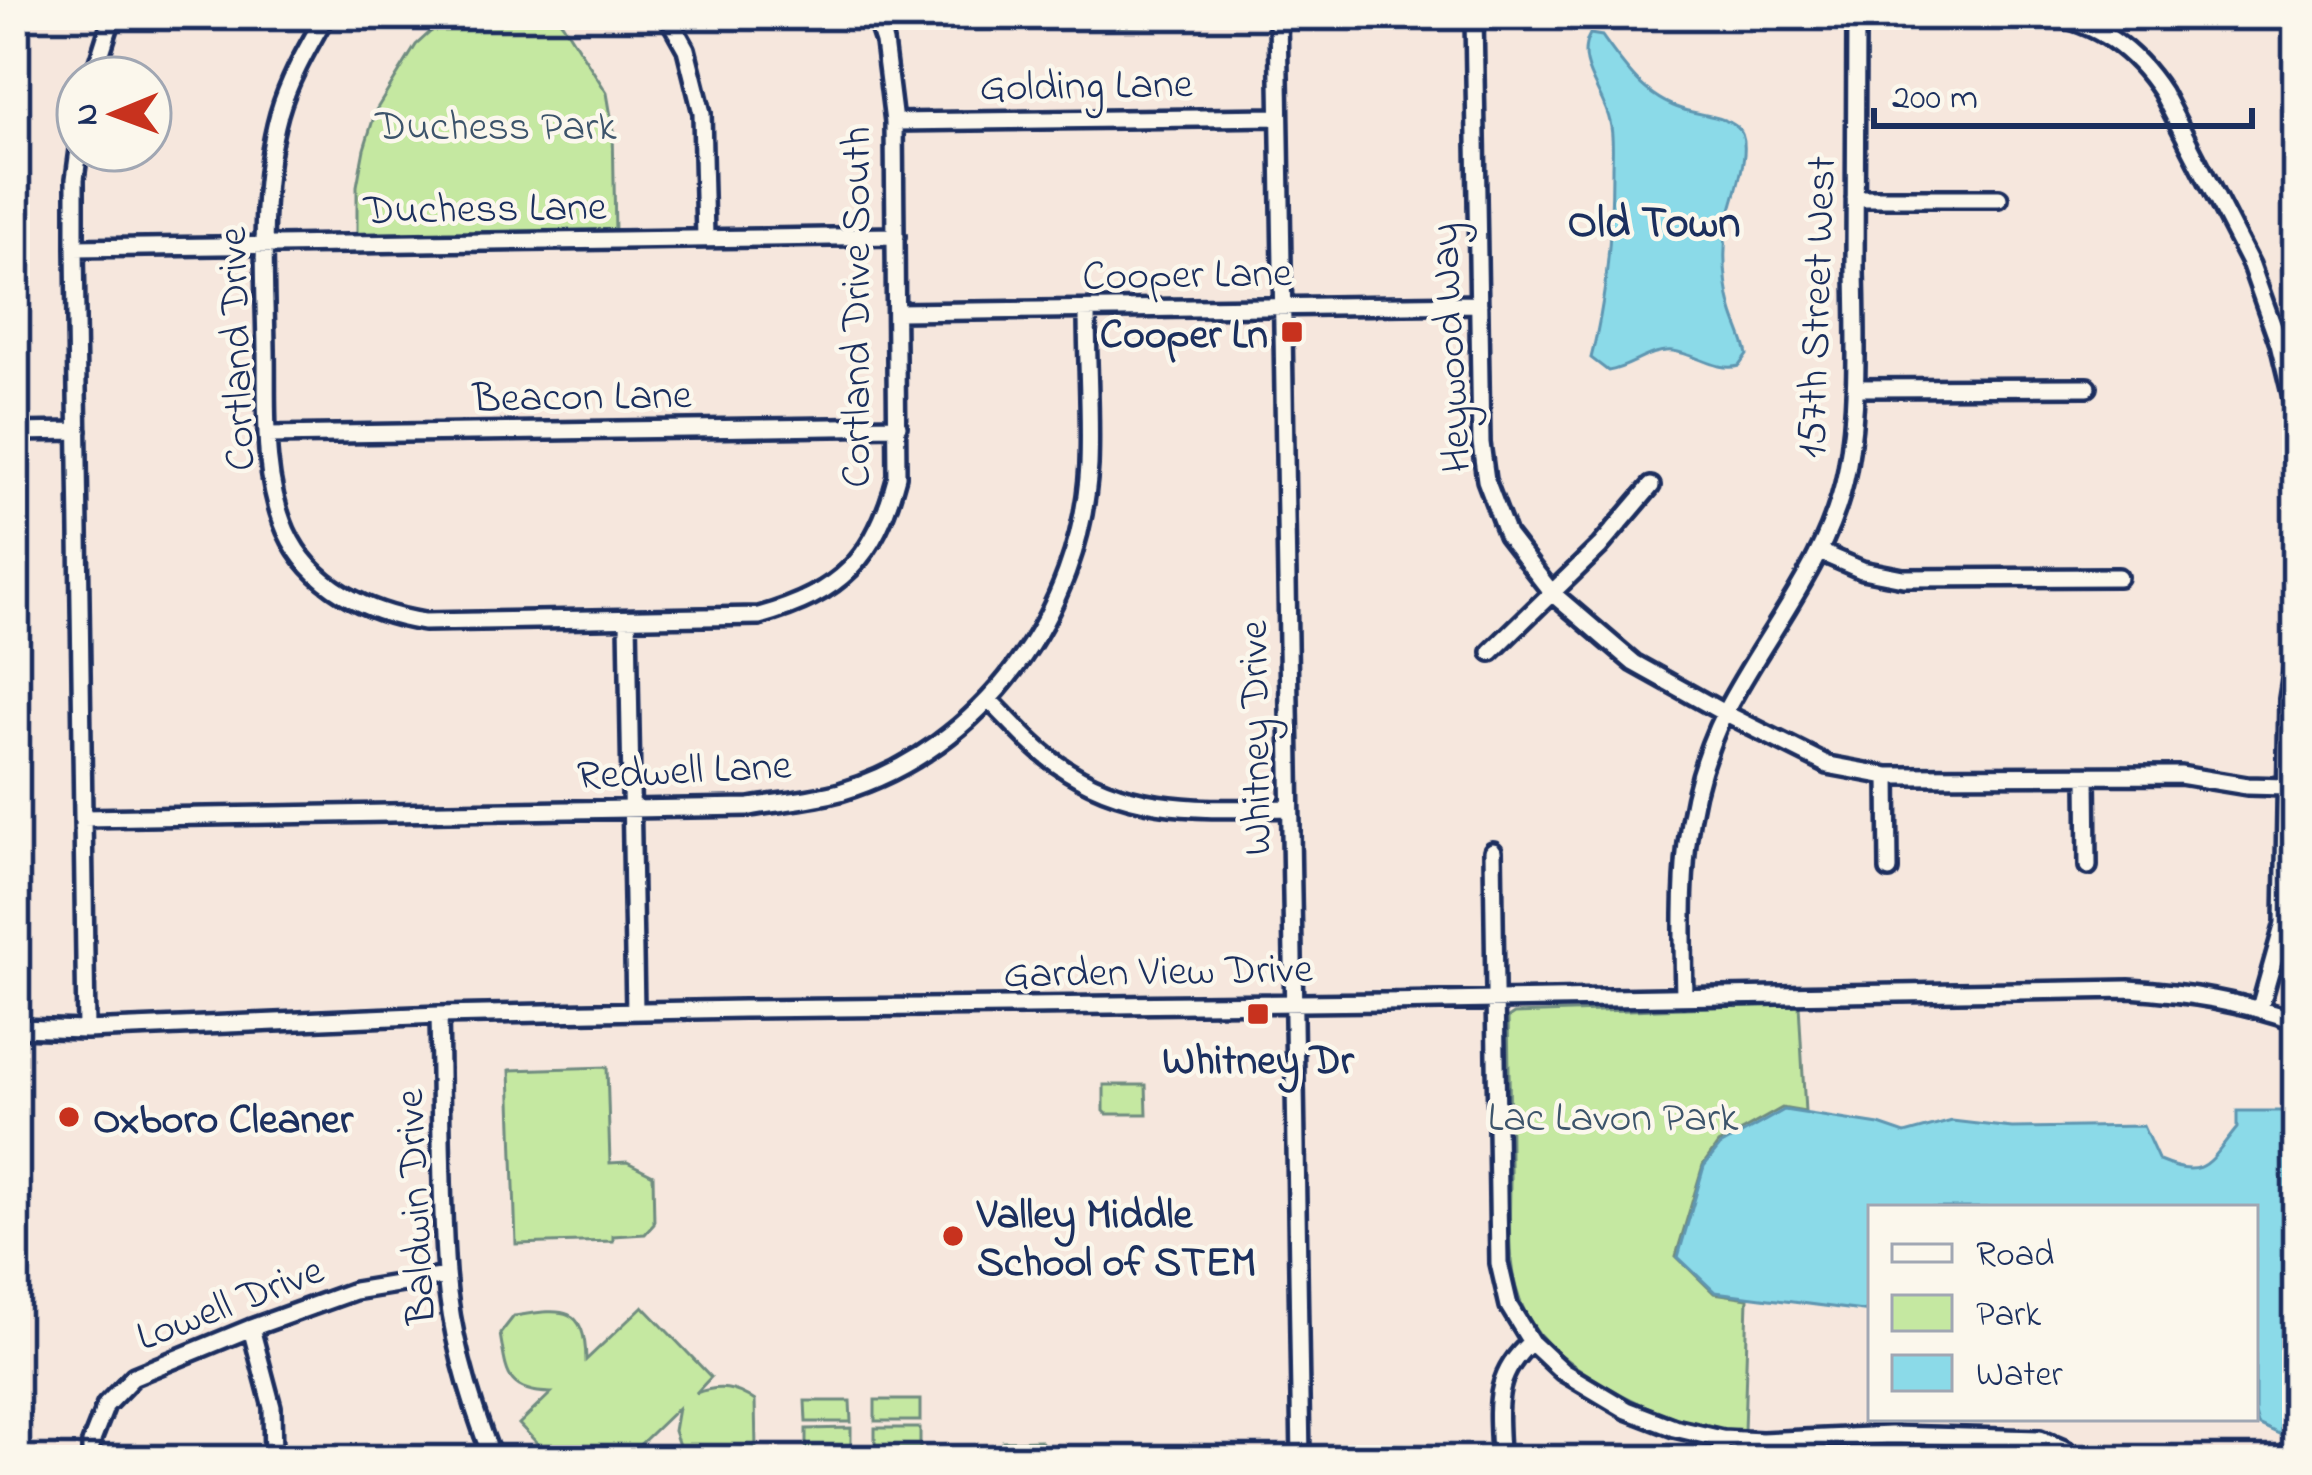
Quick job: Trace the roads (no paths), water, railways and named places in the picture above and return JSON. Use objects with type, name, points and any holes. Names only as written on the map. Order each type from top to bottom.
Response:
[{"type":"street","points":[[101,54],[113,15]]},
{"type":"street","name":"Cortland Drive","points":[[326,15],[301,58],[280,111],[268,166],[268,435],[275,501],[287,535],[316,574],[358,604],[390,617],[424,622],[628,620]]},
{"type":"street","points":[[667,15],[686,49],[703,113],[705,238]]},
{"type":"street","name":"Cortland Drive South","points":[[628,620],[759,616],[798,605],[830,587],[864,555],[886,518],[897,476],[894,122],[884,42],[875,15]]},
{"type":"street","name":"Whitney Drive","points":[[1278,15],[1300,1460]]},
{"type":"street","name":"Heywood Way","points":[[1474,15],[1481,443],[1486,480],[1507,535],[1552,593],[1634,663],[1828,765],[1888,776],[2180,776],[2286,788]]},
{"type":"street","name":"157th Street West","points":[[1684,997],[1685,836],[1701,770],[1724,713],[1820,552],[1847,472],[1856,388],[1856,15]]},
{"type":"street","points":[[2047,15],[2099,30],[2123,46],[2162,92],[2251,265],[2279,344],[2297,418]]},
{"type":"street","name":"Golding Lane","points":[[894,122],[1279,117]]},
{"type":"street","points":[[76,174],[86,1030]]},
{"type":"street","points":[[1855,198],[1999,198]]},
{"type":"street","name":"Duchess Lane","points":[[75,248],[896,236]]},
{"type":"street","name":"Cooper Lane","points":[[897,312],[1479,304]]},
{"type":"street","name":"Redwell Lane","points":[[83,818],[750,807],[836,793],[878,778],[922,755],[989,700],[1017,668],[1063,587],[1078,540],[1089,466],[1087,310]]},
{"type":"street","points":[[1856,388],[2088,387]]},
{"type":"street","name":"Beacon Lane","points":[[268,435],[898,425]]},
{"type":"street","points":[[15,432],[78,431]]},
{"type":"street","points":[[1491,652],[1600,546],[1651,486]]},
{"type":"street","points":[[1820,552],[1862,570],[1903,578],[2118,578]]},
{"type":"street","points":[[628,620],[635,1011]]},
{"type":"street","points":[[2260,1008],[2284,923],[2292,872],[2286,788],[2288,699],[2297,640]]},
{"type":"street","points":[[989,700],[1057,765],[1118,797],[1178,809],[1291,808]]},
{"type":"street","points":[[1888,776],[1889,870]]},
{"type":"street","points":[[2087,776],[2088,866]]},
{"type":"street","points":[[1493,851],[1499,1263],[1509,1306],[1531,1342],[1563,1372],[1627,1409],[1674,1428],[1722,1439],[1892,1435],[2040,1439],[2066,1450],[2075,1460]]},
{"type":"street","name":"Garden View Drive","points":[[15,1028],[86,1030],[635,1011],[2129,988],[2199,994],[2297,1021]]},
{"type":"street","name":"Baldwin Drive","points":[[439,1015],[446,1276],[458,1348],[494,1460]]},
{"type":"street","name":"Lowell Drive","points":[[91,1460],[91,1443],[106,1405],[134,1376],[354,1291],[446,1276]]},
{"type":"street","points":[[251,1328],[272,1407],[273,1460]]},
{"type":"street","points":[[1500,1460],[1499,1390],[1513,1358],[1531,1342]]},
{"type":"street","points":[[1719,1460],[1722,1439]]},
{"type":"water","points":[[1590,34],[1602,36],[1630,73],[1663,101],[1727,121],[1742,135],[1743,160],[1725,247],[1730,300],[1747,355],[1739,366],[1723,367],[1664,351],[1608,371],[1591,358],[1608,264],[1612,146],[1607,111],[1587,67]]},
{"type":"water","points":[[1784,1110],[1879,1125],[1905,1134],[1952,1121],[2012,1128],[2143,1126],[2159,1161],[2187,1169],[2205,1165],[2220,1150],[2237,1128],[2237,1111],[2283,1111],[2297,1122],[2297,1460],[2281,1435],[2257,1421],[2258,1205],[1868,1205],[1868,1312],[1715,1292],[1678,1257],[1704,1166],[1720,1146]]},
{"type":"place","name":"Cooper Ln","points":[[1292,332]]},
{"type":"place","name":"Whitney Dr","points":[[1258,1014]]},
{"type":"place","name":"Oxboro Cleaner","points":[[69,1117]]},
{"type":"place","name":"Valley Middle School of STEM","points":[[953,1236]]},
{"type":"district","name":"Old Town","points":[[1654,220]]},
{"type":"park label","name":"Duchess Park","points":[[496,124]]},
{"type":"park label","name":"Lac Lavon Park","points":[[1613,1115]]}]
